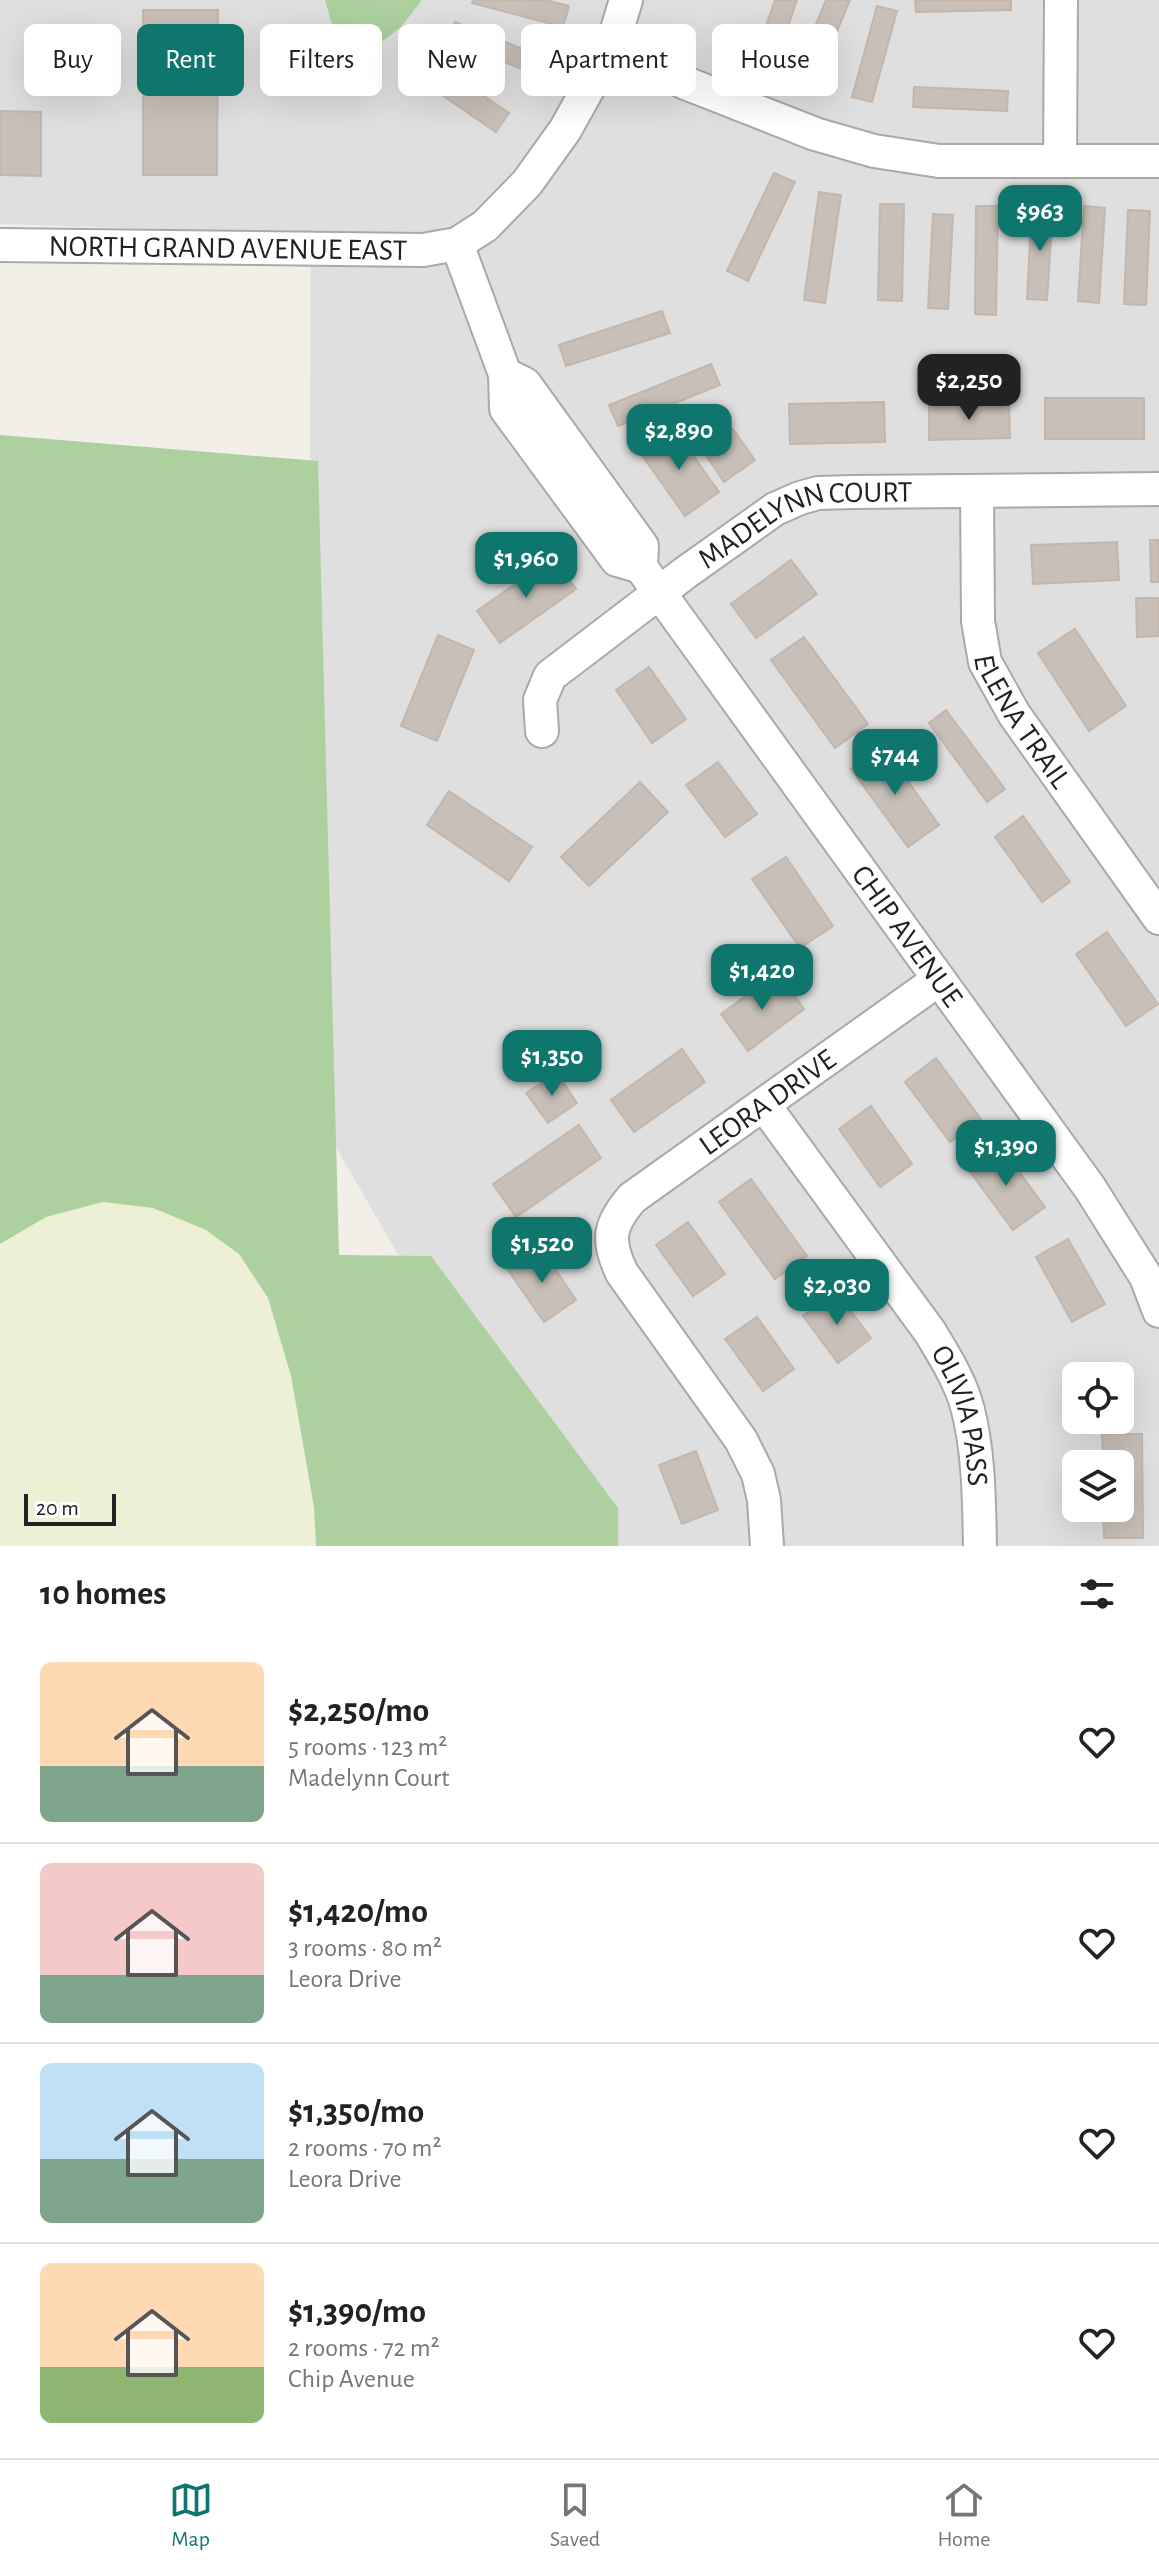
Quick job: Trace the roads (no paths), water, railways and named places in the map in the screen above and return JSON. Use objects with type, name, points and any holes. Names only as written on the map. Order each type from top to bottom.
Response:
[{"type":"street","points":[[619,24],[626,0]]},
{"type":"street","points":[[1060,161],[1061,0]]},
{"type":"street","points":[[696,87],[815,134],[874,151],[939,161],[1159,161]]},
{"type":"street","points":[[457,244],[485,226],[527,183],[565,130],[584,96]]},
{"type":"street","name":"NORTH GRAND AVENUE EAST","points":[[0,245],[423,250],[457,244]]},
{"type":"street","name":"CHIP AVENUE","points":[[457,244],[505,374],[525,384],[601,514],[642,546],[650,579],[1090,1188],[1146,1277],[1159,1311]]},
{"type":"street","name":"MADELYNN COURT","points":[[542,731],[540,700],[550,676],[650,579],[800,498],[818,493],[1159,489]]},
{"type":"street","name":"ELENA TRAIL","points":[[977,492],[978,621],[985,662],[1014,714],[1153,898]]},
{"type":"street","name":"LEORA DRIVE","points":[[767,1546],[764,1500],[758,1474],[741,1440],[631,1287],[616,1260],[610,1238],[614,1224],[632,1198],[938,980]]},
{"type":"street","name":"OLIVIA PASS","points":[[764,1105],[930,1332],[950,1364],[968,1409],[979,1493],[980,1546]]}]
